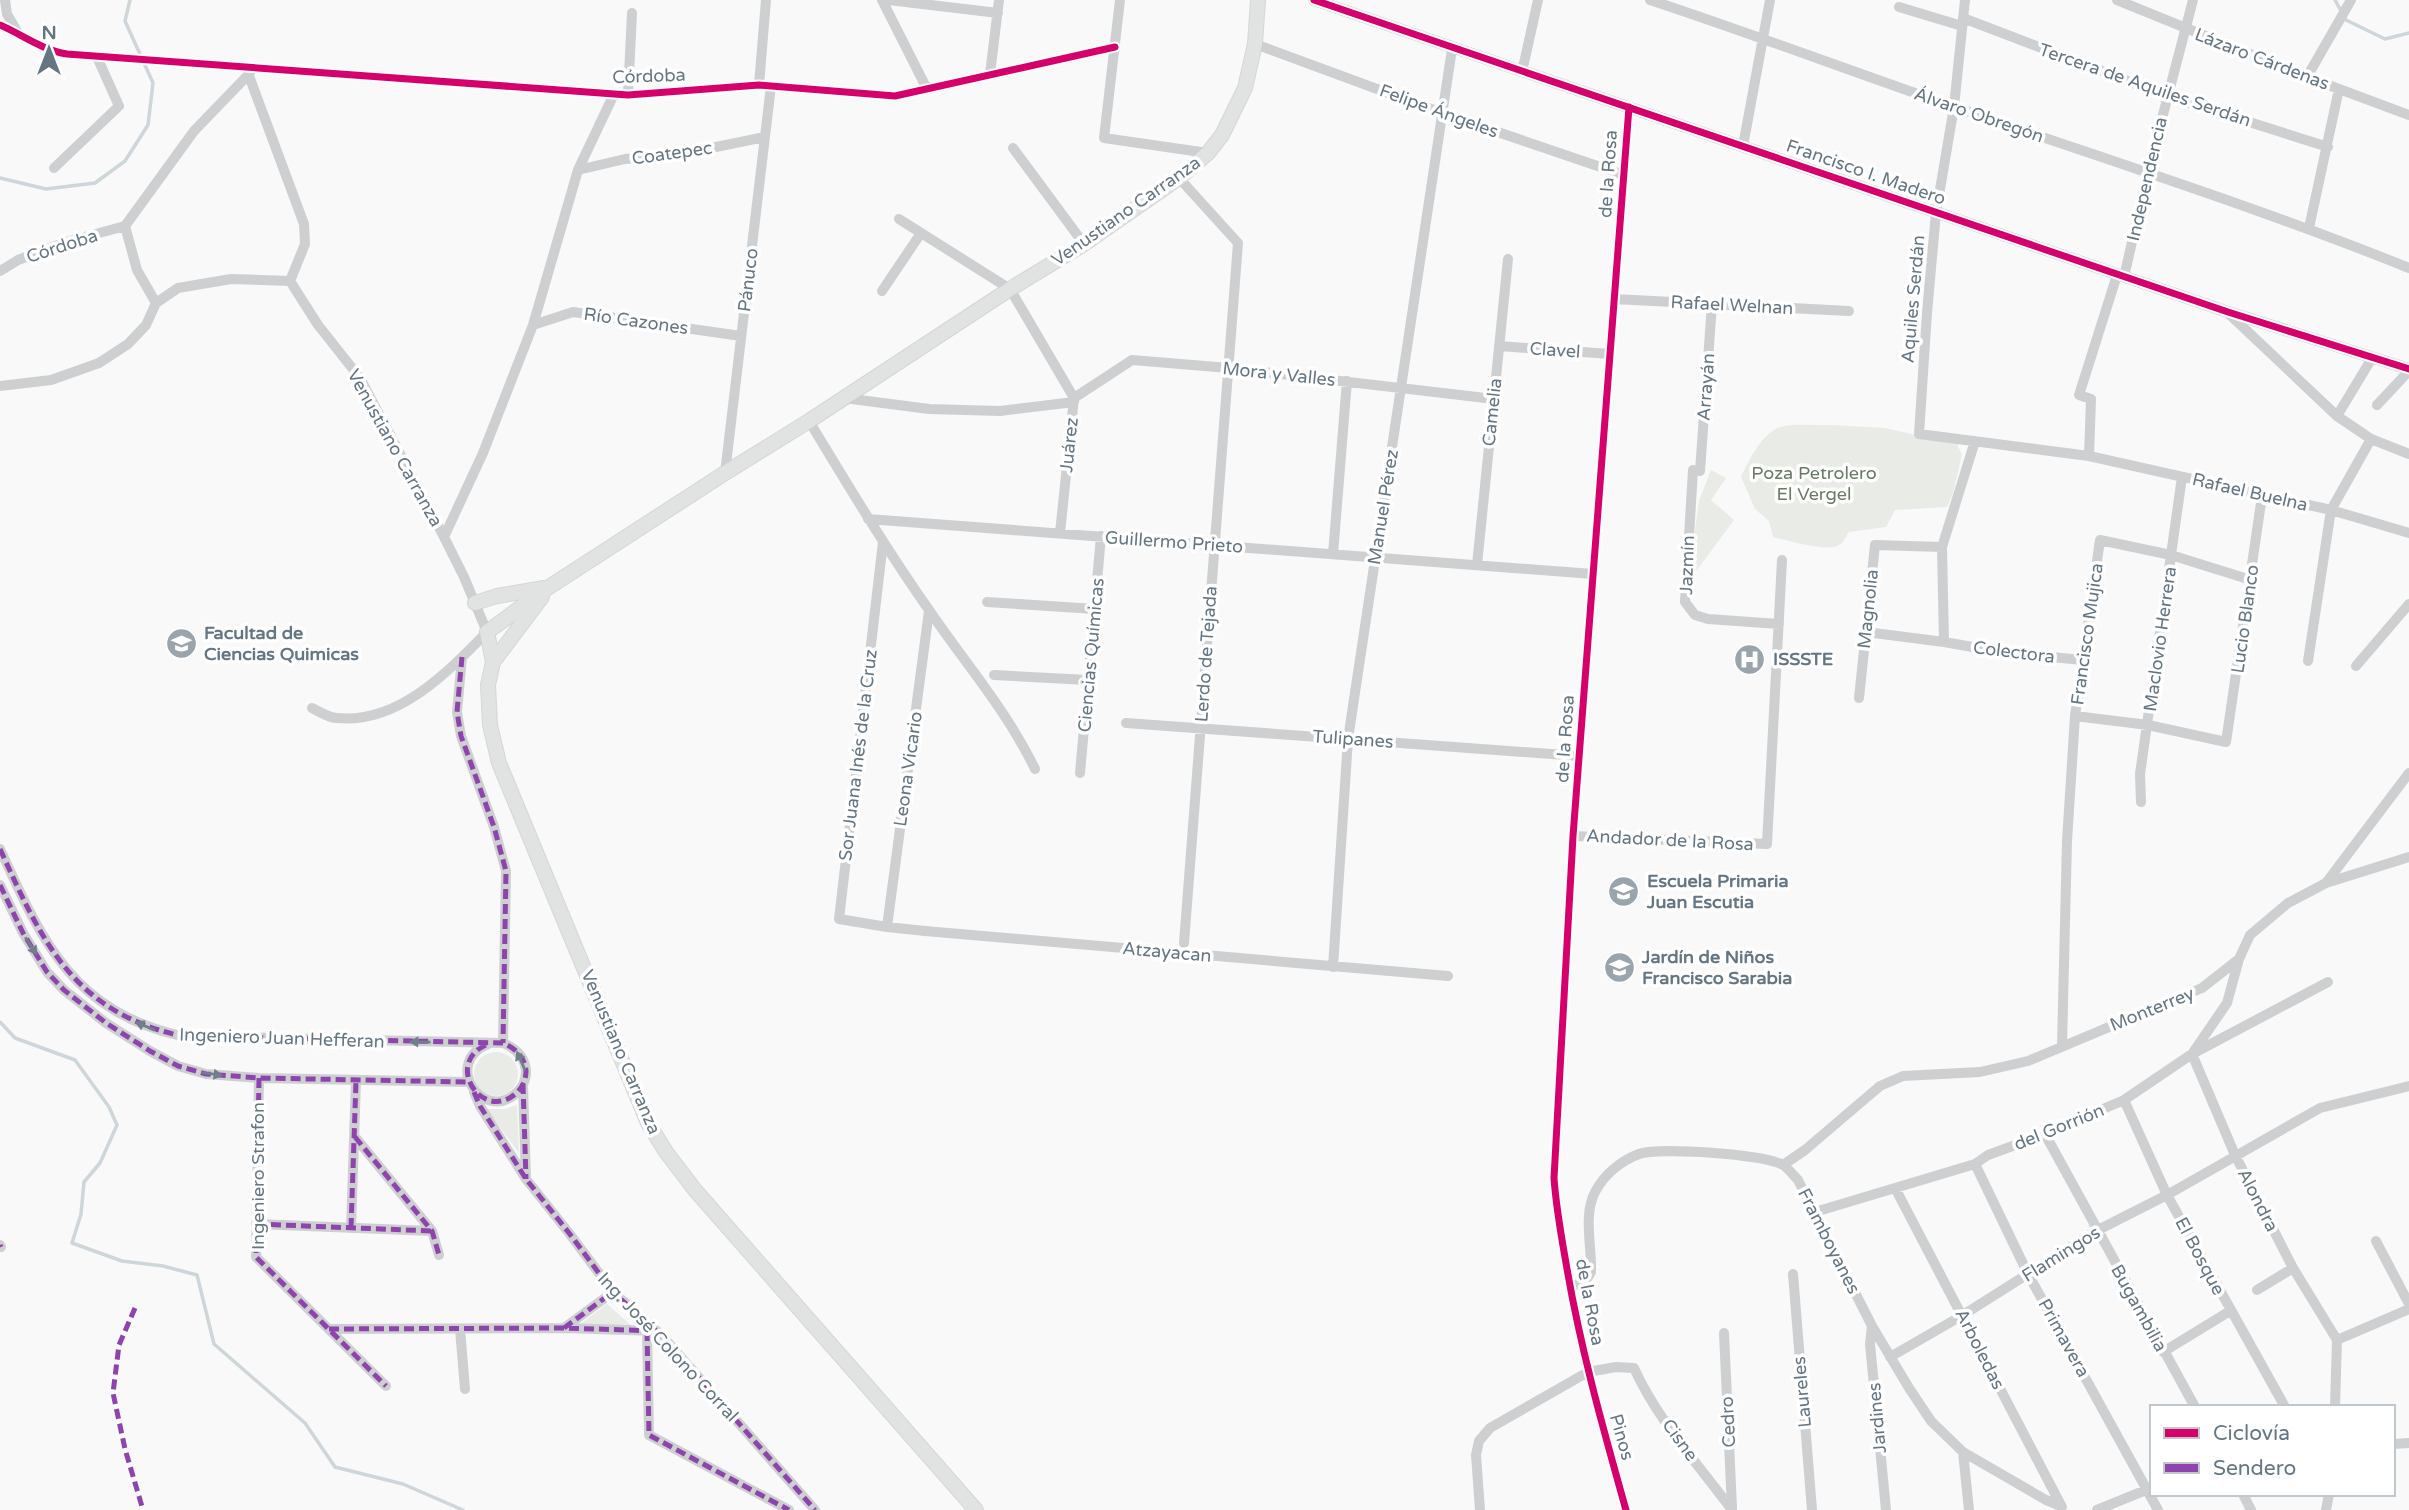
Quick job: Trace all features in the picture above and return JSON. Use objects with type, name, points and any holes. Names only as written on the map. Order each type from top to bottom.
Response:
[{"type":"main road","name":"Venustiano Carranza","points":[[976,1510],[695,1190],[648,1123],[499,763],[490,725],[488,685],[493,662],[487,632],[549,587],[1084,244],[1179,178],[1208,153],[1227,127],[1245,88],[1255,44],[1258,0]]},
{"type":"main road","name":"Venustiano Carranza","points":[[493,662],[549,587]]},
{"type":"main road","points":[[475,603],[549,587]]},
{"type":"street","points":[[5,0],[7,14],[18,33]]},
{"type":"street","points":[[759,85],[766,0]]},
{"type":"street","points":[[882,0],[927,89]]},
{"type":"street","points":[[889,0],[998,13]]},
{"type":"street","points":[[990,74],[999,0]]},
{"type":"street","points":[[1120,0],[1104,138],[1208,153]]},
{"type":"street","name":"Francisco I. Madero","points":[[1314,0],[2120,276],[2409,370]]},
{"type":"street","points":[[1522,72],[1538,0]]},
{"type":"street","name":"Álvaro Obregón","points":[[1650,0],[1764,37],[1954,107],[2309,228],[2409,268]]},
{"type":"street","points":[[1743,146],[1770,0]]},
{"type":"street","name":"Aquiles Serdán","points":[[1965,0],[1954,107],[1936,213],[1919,434],[1975,441]]},
{"type":"street","name":"Lázaro Cárdenas","points":[[2117,0],[2306,77],[2409,115]]},
{"type":"street","name":"Independencia","points":[[2089,456],[2091,399],[2079,394],[2120,276],[2193,0]]},
{"type":"street","points":[[2306,77],[2351,0]]},
{"type":"street","name":"Tercera de Aquiles Serdán","points":[[1899,7],[1962,22],[2167,96],[2328,147]]},
{"type":"street","points":[[628,95],[632,13]]},
{"type":"street","points":[[0,18],[18,33]]},
{"type":"street","points":[[0,25],[18,33]]},
{"type":"street","name":"Córdoba","points":[[18,33],[48,51],[97,57],[180,63],[250,72],[628,95],[759,85],[895,96],[1115,47]]},
{"type":"street","name":"Felipe Ángeles","points":[[1255,44],[1442,113],[1624,175]]},
{"type":"street","name":"Manuel Pérez","points":[[1333,967],[1348,739],[1452,49]]},
{"type":"street","points":[[54,168],[119,107],[97,57]]},
{"type":"street","points":[[0,386],[51,380],[99,363],[128,344],[146,325],[156,303],[178,288],[231,279],[290,281],[305,244],[304,224],[250,72],[194,131],[125,226],[137,270],[156,303]]},
{"type":"street","name":"Pánuco","points":[[725,473],[771,86]]},
{"type":"street","points":[[2309,228],[2339,89]]},
{"type":"street","points":[[444,537],[483,453],[533,325],[578,170],[614,94]]},
{"type":"street","name":"de la Rosa","points":[[1588,1372],[1570,1286],[1554,1178],[1573,836],[1629,107]]},
{"type":"street","name":"Coatepec","points":[[578,170],[625,159],[682,154],[765,137]]},
{"type":"street","points":[[1013,148],[1084,244]]},
{"type":"street","name":"Lerdo de Tejada","points":[[1179,178],[1238,243],[1184,943]]},
{"type":"street","points":[[899,219],[1010,289]]},
{"type":"street","name":"Córdoba","points":[[0,271],[18,260],[66,242],[125,226]]},
{"type":"street","points":[[882,291],[921,233]]},
{"type":"street","name":"Camelia","points":[[1477,565],[1508,259]]},
{"type":"street","name":"Venustiano Carranza","points":[[290,281],[318,325],[360,378],[444,537],[487,632]]},
{"type":"street","name":"Juárez","points":[[1010,289],[1074,400],[1059,533]]},
{"type":"street","name":"Rafael Welnan","points":[[1615,299],[1849,311]]},
{"type":"street","name":"Arrayán","points":[[1696,471],[1712,304]]},
{"type":"street","name":"Río Cazones","points":[[533,325],[573,312],[741,336]]},
{"type":"street","points":[[2228,312],[2336,416],[2371,439],[2409,454]]},
{"type":"street","name":"Clavel","points":[[1499,346],[1610,354]]},
{"type":"street","points":[[2336,416],[2372,358]]},
{"type":"street","name":"Mora y Valles","points":[[1074,400],[1132,360],[1229,368],[1494,399]]},
{"type":"street","points":[[2377,405],[2409,370]]},
{"type":"street","points":[[1333,554],[1347,381]]},
{"type":"street","points":[[844,398],[929,409],[1000,411],[1074,400]]},
{"type":"street","points":[[809,421],[883,542],[1018,735],[1035,769]]},
{"type":"street","points":[[2308,661],[2331,510],[2371,439]]},
{"type":"street","points":[[1944,642],[1942,547],[1975,441]]},
{"type":"street","name":"Rafael Buelna","points":[[1975,441],[2089,456],[2331,510],[2409,533]]},
{"type":"street","name":"Jazmín","points":[[1696,471],[1685,602],[1695,615],[1708,619],[1779,624]]},
{"type":"street","name":"Maclovio Herrera","points":[[2141,802],[2140,774],[2182,477]]},
{"type":"street","name":"Lucio Blanco","points":[[2226,741],[2262,496]]},
{"type":"street","name":"Guillermo Prieto","points":[[868,519],[1593,574]]},
{"type":"street","name":"Ciencias Químicas","points":[[1080,773],[1101,536]]},
{"type":"street","name":"Francisco Mujica","points":[[2062,1045],[2067,841],[2075,716],[2100,540],[2171,555],[2251,580]]},
{"type":"street","name":"Sor Juana Inés de la Cruz","points":[[883,542],[839,919],[887,927]]},
{"type":"street","name":"Magnolia","points":[[1859,698],[1875,545],[1942,547]]},
{"type":"street","points":[[1779,624],[1782,560]]},
{"type":"street","points":[[987,602],[1095,608]]},
{"type":"street","points":[[2357,666],[2409,604]]},
{"type":"street","name":"Leona Vicario","points":[[887,927],[929,611]]},
{"type":"street","name":"Andador de la Rosa","points":[[1573,836],[1767,844],[1779,624]]},
{"type":"street","points":[[312,708],[335,719],[370,718],[392,709],[462,657],[487,632]]},
{"type":"street","name":"Colectora","points":[[1866,632],[2007,653],[2083,660]]},
{"type":"street","points":[[462,657],[457,712],[461,736],[494,827],[506,870],[503,1043]]},
{"type":"street","points":[[994,675],[1088,680]]},
{"type":"street","name":"Francisco Mujica","points":[[2075,716],[2148,725],[2226,741]]},
{"type":"street","name":"Tulipanes","points":[[1126,723],[1579,755]]},
{"type":"street","points":[[2326,883],[2409,773]]},
{"type":"street","name":"Ingeniero Juan Hefferan","points":[[0,849],[35,926],[58,962],[89,992],[136,1022],[158,1031],[181,1036],[488,1044]]},
{"type":"street","name":"Monterrey","points":[[1783,1165],[1805,1150],[1880,1086],[1903,1076],[1980,1073],[2028,1061],[2202,988],[2239,959],[2250,935],[2288,903],[2326,883],[2409,857]]},
{"type":"street","name":"Ingeniero Juan Hefferan","points":[[0,885],[23,933],[47,971],[80,1004],[150,1051],[178,1066],[206,1074],[471,1086]]},
{"type":"street","name":"Atzayacan","points":[[887,927],[1448,976]]},
{"type":"street","name":"del Gorrión","points":[[1815,1212],[1975,1164],[1988,1155],[2124,1100],[2192,1054],[2227,1003],[2239,959]]},
{"type":"street","points":[[2192,1054],[2328,982]]},
{"type":"street","points":[[523,1084],[514,1095],[501,1101],[487,1100],[471,1086],[467,1070],[470,1059],[478,1049],[488,1044],[503,1043],[516,1050],[524,1063],[526,1179]]},
{"type":"street","name":"Alondra","points":[[2192,1054],[2235,1155],[2293,1268],[2337,1339]]},
{"type":"street","name":"Ingeniero Strafon","points":[[259,1077],[256,1257],[386,1386]]},
{"type":"street","points":[[351,1228],[356,1081]]},
{"type":"street","name":"Ing. José Colono Corral","points":[[471,1086],[480,1106],[526,1179],[613,1292],[653,1331],[815,1510]]},
{"type":"street","name":"Flamingos","points":[[1890,1357],[1963,1315],[2096,1231],[2167,1195],[2320,1108],[2409,1086]]},
{"type":"street","name":"El Bosque","points":[[2124,1100],[2167,1195],[2284,1405]]},
{"type":"street","name":"Bugambilia","points":[[2045,1134],[2194,1405]]},
{"type":"street","points":[[355,1137],[432,1231],[439,1255]]},
{"type":"street","points":[[1570,1286],[1588,1280],[1591,1272],[1589,1213],[1593,1196],[1602,1179],[1623,1161],[1641,1153],[1672,1151],[1762,1158],[1783,1165]]},
{"type":"street","name":"Primavera","points":[[1975,1164],[2028,1274],[2150,1489]]},
{"type":"street","name":"Framboyanes","points":[[1783,1165],[1798,1180],[1872,1326],[1931,1421],[1963,1452],[2062,1508]]},
{"type":"street","name":"Arboledas","points":[[1895,1188],[2062,1508]]},
{"type":"street","points":[[256,1224],[432,1231]]},
{"type":"street","points":[[2334,1405],[2337,1339],[2409,1306],[2376,1241]]},
{"type":"street","points":[[2258,1290],[2293,1268]]},
{"type":"street","name":"Laureles","points":[[1793,1274],[1811,1510]]},
{"type":"street","points":[[564,1328],[613,1292]]},
{"type":"street","points":[[2163,1352],[2230,1311]]},
{"type":"street","name":"Jardines","points":[[1872,1326],[1870,1344],[1886,1510]]},
{"type":"street","points":[[329,1329],[564,1328],[653,1331],[649,1436],[789,1510]]},
{"type":"street","points":[[460,1329],[465,1389]]},
{"type":"street","name":"Cedro","points":[[1724,1333],[1732,1510]]},
{"type":"street","name":"Cisne","points":[[1588,1372],[1616,1367],[1634,1368],[1659,1411],[1732,1510]]},
{"type":"street","points":[[1480,1510],[1476,1455],[1479,1441],[1490,1428],[1588,1372]]},
{"type":"street","name":"Pinos","points":[[1588,1372],[1626,1510]]},
{"type":"street","points":[[1963,1452],[1969,1510]]},
{"type":"street","points":[[2097,1510],[2150,1489]]},
{"type":"green space","name":"Poza Petrolero El Vergel","points":[[1793,425],[1885,428],[1957,444],[1962,455],[1947,507],[1895,510],[1886,527],[1849,532],[1841,543],[1834,547],[1812,546],[1773,537],[1769,521],[1755,509],[1741,477],[1748,463],[1762,441],[1774,430]]},
{"type":"green space","points":[[1711,470],[1726,478],[1711,500],[1734,520],[1688,582],[1699,501]]},
{"type":"green space","points":[[496,1052],[512,1058],[518,1074],[512,1090],[496,1096],[480,1090],[474,1074],[480,1058]]},
{"type":"green space","points":[[516,1105],[519,1153],[487,1109],[505,1109]]},
{"type":"green space","points":[[607,1304],[632,1326],[579,1325]]},
{"type":"waterway","points":[[0,178],[46,189],[95,183],[125,161],[148,125],[153,83],[125,21],[130,0]]},
{"type":"waterway","points":[[2335,0],[2346,20],[2385,39],[2409,33]]},
{"type":"waterway","points":[[0,1022],[15,1038],[75,1060],[109,1107],[117,1125],[100,1163],[84,1182],[81,1214],[72,1243],[122,1261],[163,1266],[197,1275],[214,1344],[305,1423],[335,1467],[403,1484],[463,1510]]},
{"type":"marked path","points":[[462,657],[457,712],[461,736],[494,827],[506,871],[503,1043]]},
{"type":"marked path","points":[[0,849],[31,914],[65,968],[87,990],[113,1009],[144,1025],[181,1036],[503,1043],[519,1054],[526,1071],[519,1090],[502,1101],[490,1101],[479,1095],[468,1075],[468,1063],[475,1052],[488,1044]]},
{"type":"marked path","points":[[0,885],[23,933],[47,972],[64,990],[106,1023],[178,1066],[206,1074],[259,1078],[469,1082]]},
{"type":"marked path","points":[[259,1078],[256,1257],[386,1386]]},
{"type":"marked path","points":[[351,1228],[356,1081]]},
{"type":"marked path","points":[[523,1084],[526,1179]]},
{"type":"marked path","points":[[474,1092],[526,1179],[613,1292],[665,1339],[815,1510]]},
{"type":"marked path","points":[[355,1137],[432,1231],[439,1255]]},
{"type":"marked path","points":[[256,1224],[432,1231]]},
{"type":"marked path","points":[[564,1328],[613,1292]]},
{"type":"marked path","points":[[135,1308],[119,1345],[113,1393],[125,1449],[143,1510]]},
{"type":"marked path","points":[[329,1329],[564,1328],[658,1331]]},
{"type":"marked path","points":[[647,1331],[649,1435],[789,1510]]},
{"type":"cycle path","points":[[1314,0],[2228,312],[2409,369]]},
{"type":"cycle path","points":[[0,25],[41,46],[67,54],[628,95],[759,85],[895,96],[1115,47]]},
{"type":"cycle path","points":[[1626,1510],[1578,1325],[1554,1178],[1573,836],[1629,107]]},
{"type":"place","name":"Facultad de Ciencias Quimicas","points":[[181,643]]},
{"type":"place","name":"ISSSTE","points":[[1750,659]]},
{"type":"place","name":"Escuela Primaria Juan Escutia","points":[[1624,891]]},
{"type":"place","name":"Jardín de Niños Francisco Sarabia","points":[[1619,967]]}]
